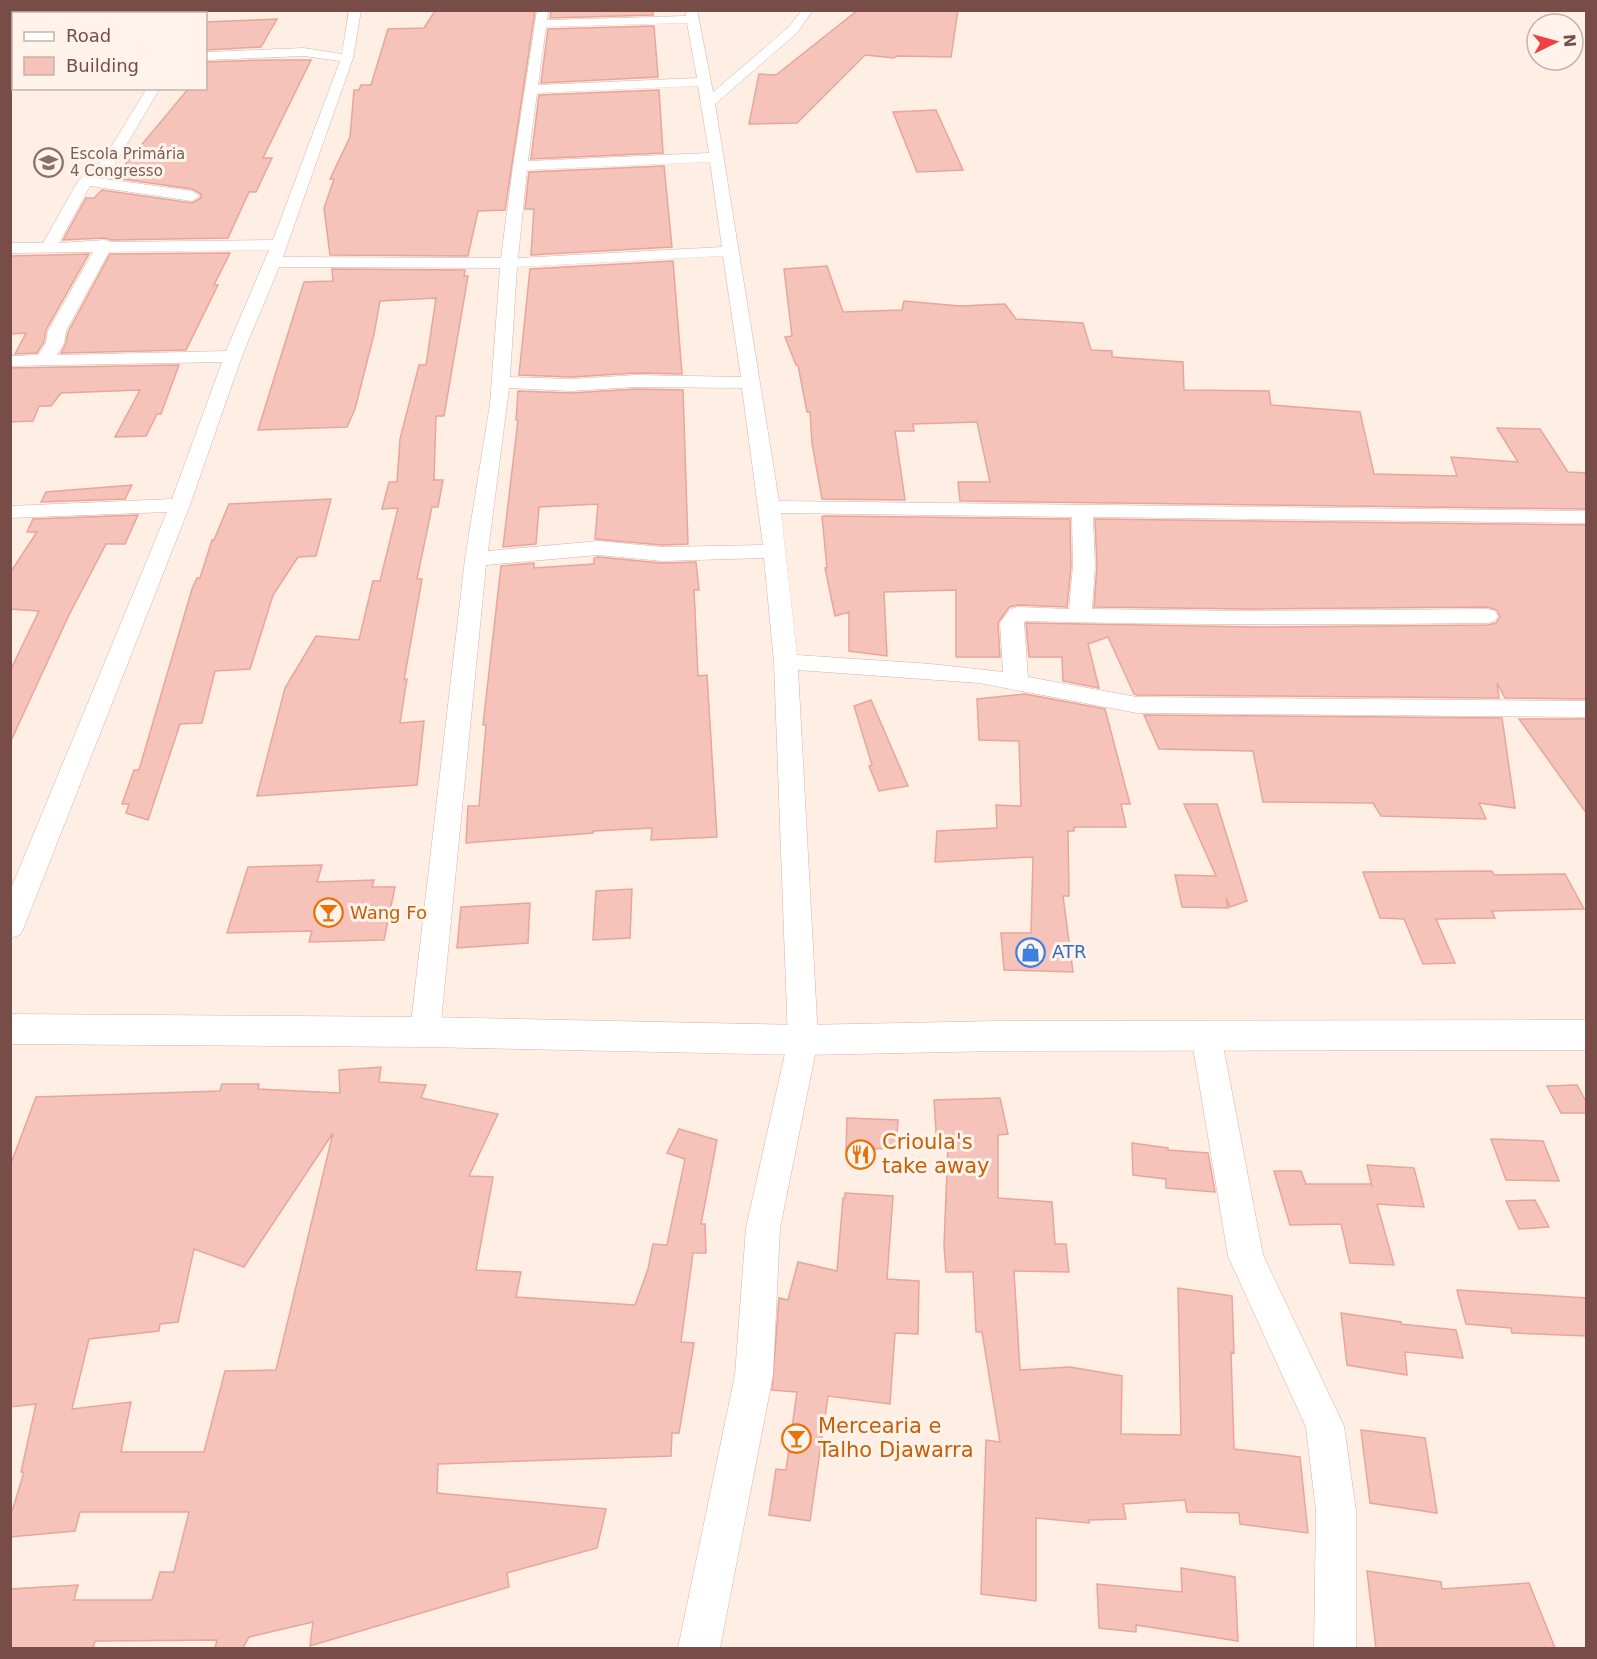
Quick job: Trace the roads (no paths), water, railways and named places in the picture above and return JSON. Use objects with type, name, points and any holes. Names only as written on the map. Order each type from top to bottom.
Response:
[{"type":"main road","points":[[10,1029],[425,1032],[803,1040],[1206,1035],[1586,1035]]},
{"type":"street","points":[[10,927],[180,505],[233,356],[276,253],[347,58],[355,10]]},
{"type":"street","points":[[708,103],[793,30],[808,10]]},
{"type":"street","points":[[425,1032],[476,560],[501,382],[509,263],[520,166],[542,17],[692,15],[731,251],[775,551],[786,662],[803,1040],[763,1228],[754,1375],[699,1648]]},
{"type":"street","points":[[207,56],[304,52],[347,58]]},
{"type":"street","points":[[532,88],[703,82]]},
{"type":"street","points":[[49,246],[84,181],[109,163],[153,90]]},
{"type":"street","points":[[520,166],[716,158]]},
{"type":"street","points":[[84,181],[192,196]]},
{"type":"street","points":[[44,360],[55,343],[57,331],[105,245]]},
{"type":"street","points":[[10,248],[105,245],[509,263],[731,251]]},
{"type":"street","points":[[10,361],[233,356]]},
{"type":"street","points":[[501,382],[559,385],[636,381],[750,383]]},
{"type":"street","points":[[10,512],[180,505]]},
{"type":"street","points":[[770,507],[1398,512],[1587,517]]},
{"type":"street","points":[[1080,616],[1084,566],[1082,511]]},
{"type":"street","points":[[476,560],[598,548],[662,554],[775,551]]},
{"type":"street","points":[[1016,681],[1012,623],[1018,614],[1284,620],[1486,616]]},
{"type":"street","points":[[786,662],[943,672],[1016,681],[1101,701],[1137,705],[1587,709]]},
{"type":"street","points":[[1206,1035],[1246,1256],[1325,1426],[1336,1511],[1335,1648]]},
{"type":"place","name":"Escola Primária 4 Congresso","points":[[49,163]]},
{"type":"place","name":"Wang Fo","points":[[329,913]]},
{"type":"place","name":"ATR","points":[[1031,952]]},
{"type":"place","name":"Crioula's take away","points":[[861,1154]]},
{"type":"place","name":"Mercearia e Talho Djawarra","points":[[797,1438]]}]
